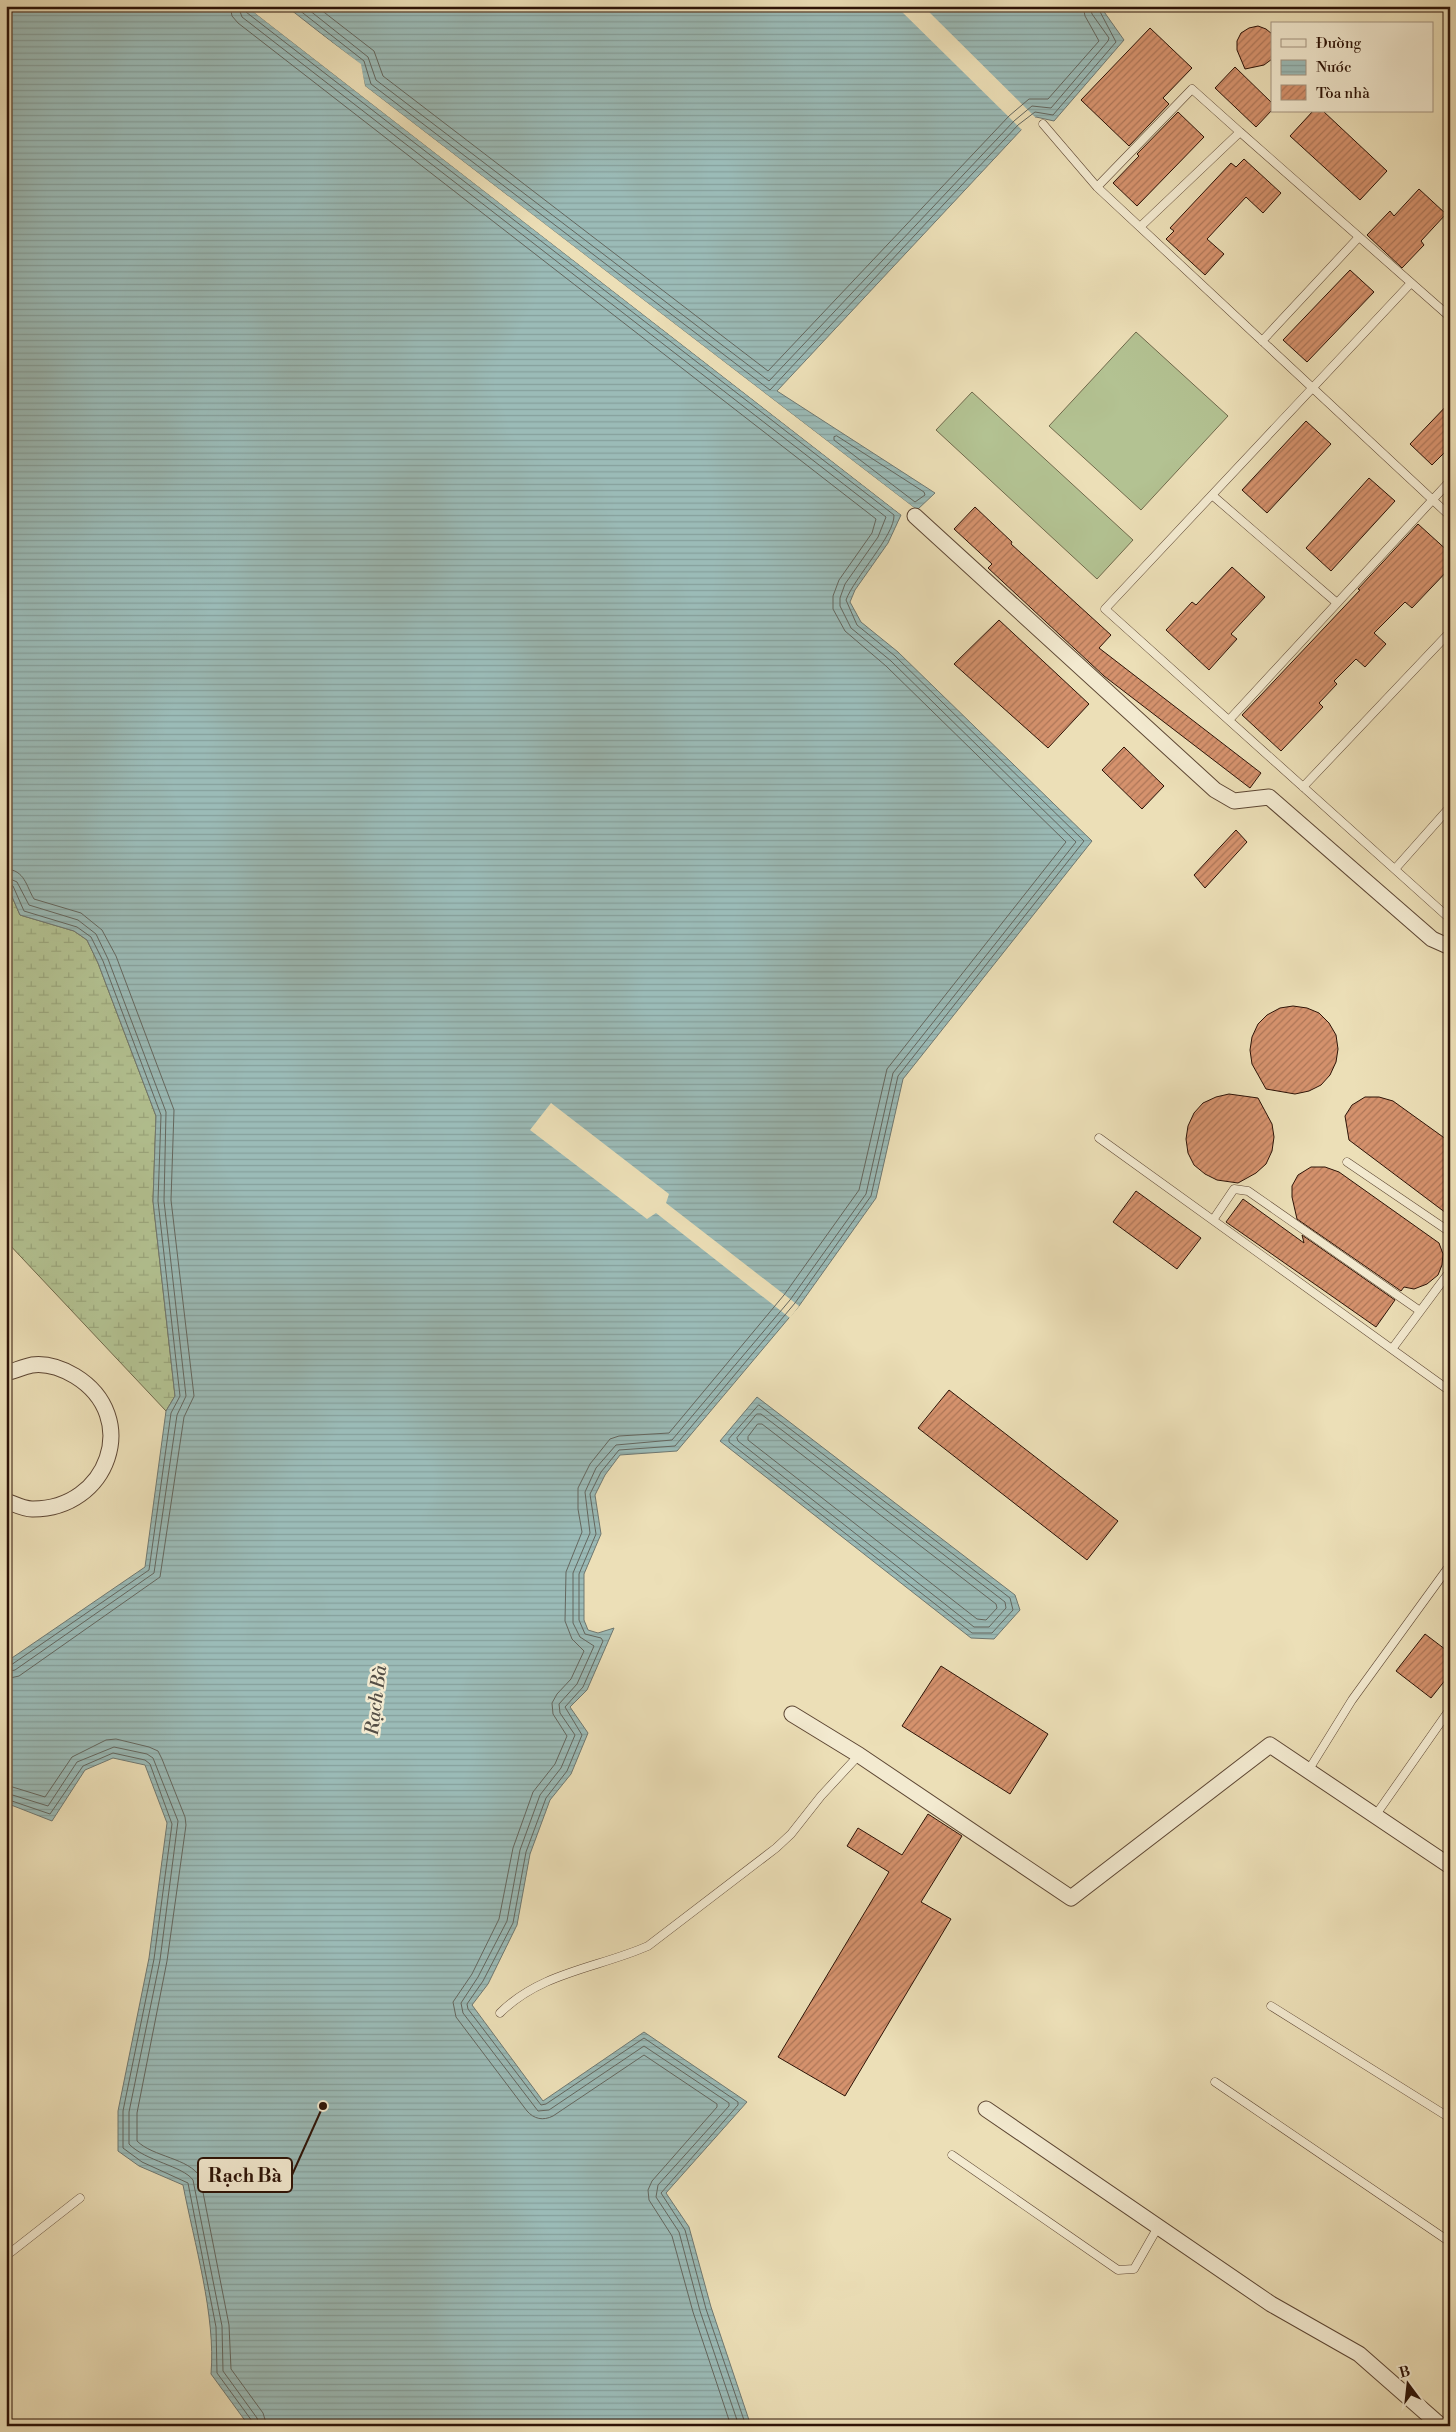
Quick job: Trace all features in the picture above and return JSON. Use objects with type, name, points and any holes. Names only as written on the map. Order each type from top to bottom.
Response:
[{"type":"street","points":[[915,516],[1215,790],[1234,801],[1269,797],[1432,939],[1450,947]]},
{"type":"street","points":[[6,1373],[33,1365],[63,1369],[89,1384],[106,1409],[112,1439],[105,1468],[86,1492],[60,1507],[30,1509],[6,1501]]},
{"type":"street","points":[[792,1714],[859,1755],[1070,1898],[1270,1745],[1450,1866]]},
{"type":"street","points":[[986,2109],[1271,2304],[1359,2354],[1441,2426]]},
{"type":"lane","points":[[1097,187],[1192,89],[1450,317]]},
{"type":"lane","points":[[1043,124],[1097,187],[1450,516]]},
{"type":"lane","points":[[1140,228],[1240,132]]},
{"type":"lane","points":[[1262,341],[1359,237]]},
{"type":"lane","points":[[1411,283],[1105,609],[1449,918]]},
{"type":"lane","points":[[1229,720],[1450,481]]},
{"type":"lane","points":[[1212,495],[1337,603]]},
{"type":"lane","points":[[1303,787],[1450,632]]},
{"type":"lane","points":[[1394,869],[1450,807]]},
{"type":"lane","points":[[1100,1138],[1450,1391]]},
{"type":"lane","points":[[1347,1162],[1450,1232]]},
{"type":"lane","points":[[1213,1220],[1234,1189],[1248,1191],[1420,1311]]},
{"type":"lane","points":[[1392,1350],[1450,1271]]},
{"type":"lane","points":[[1308,1771],[1352,1700],[1450,1565]]},
{"type":"lane","points":[[1375,1816],[1450,1709]]},
{"type":"lane","points":[[500,2013],[514,1999],[545,1981],[629,1955],[648,1946],[781,1843],[859,1755]]},
{"type":"lane","points":[[1271,2006],[1450,2118]]},
{"type":"lane","points":[[1215,2082],[1450,2242]]},
{"type":"lane","points":[[952,2155],[1118,2270],[1134,2269],[1158,2227]]},
{"type":"lane","points":[[6,2256],[80,2198]]},
{"type":"green space","points":[[1136,332],[1228,416],[1141,510],[1049,426]]},
{"type":"green space","points":[[972,392],[1133,540],[1097,579],[936,430]]},
{"type":"green space","points":[[6,883],[20,915],[74,931],[87,940],[98,963],[156,1116],[153,1201],[175,1396],[166,1411],[6,1241]]},
{"type":"water","points":[[6,6],[246,6],[901,515],[888,543],[855,590],[850,602],[861,622],[898,652],[1092,841],[903,1079],[876,1198],[799,1306],[677,1451],[620,1455],[605,1475],[595,1495],[601,1534],[584,1574],[584,1620],[588,1630],[598,1633],[614,1628],[587,1690],[570,1707],[588,1733],[571,1774],[550,1800],[530,1854],[517,1925],[488,1984],[472,2005],[543,2101],[644,2032],[747,2102],[666,2193],[689,2227],[711,2307],[751,2426],[249,2426],[211,2374],[212,2352],[207,2304],[183,2185],[139,2166],[118,2151],[118,2111],[149,1958],[167,1823],[145,1765],[113,1758],[85,1770],[52,1821],[6,1803],[6,1662],[145,1567],[166,1411],[175,1396],[153,1201],[156,1116],[98,963],[87,940],[74,931],[20,915],[6,883]]},
{"type":"water","points":[[286,6],[1100,6],[1124,40],[1054,121],[1036,117],[1022,129],[777,391],[935,493],[917,510],[365,86],[360,64]]},
{"type":"water","points":[[757,1397],[1015,1595],[1020,1610],[994,1639],[971,1638],[720,1441]]},
{"type":"pier","points":[[246,6],[250,6],[903,513],[903,516]]},
{"type":"pier","points":[[283,6],[361,64],[365,86],[917,510],[916,512],[364,88],[358,66]]},
{"type":"pier","points":[[896,6],[923,6],[1038,120],[1023,131]]},
{"type":"pier","points":[[551,1103],[669,1194],[666,1203],[799,1306],[790,1318],[656,1213],[647,1219],[530,1130]]},
{"type":"building","points":[[1258,26],[1271,33],[1271,60],[1264,65],[1245,69],[1237,50],[1237,41],[1241,33],[1249,28]]},
{"type":"building","points":[[1150,28],[1192,68],[1163,98],[1169,104],[1129,146],[1081,100]]},
{"type":"building","points":[[1235,67],[1271,102],[1271,111],[1256,127],[1215,88]]},
{"type":"building","points":[[1178,112],[1204,137],[1137,206],[1113,183],[1139,156],[1137,154]]},
{"type":"building","points":[[1312,112],[1324,112],[1387,171],[1360,200],[1290,136]]},
{"type":"building","points":[[1244,159],[1281,193],[1263,213],[1246,197],[1207,239],[1224,254],[1205,275],[1166,239],[1174,231],[1170,228],[1231,163],[1236,167]]},
{"type":"building","points":[[1419,189],[1446,214],[1421,241],[1424,245],[1402,268],[1367,235],[1390,211],[1394,216]]},
{"type":"building","points":[[1350,270],[1374,292],[1307,362],[1283,340]]},
{"type":"building","points":[[1450,402],[1450,447],[1432,465],[1410,444]]},
{"type":"building","points":[[1306,421],[1331,444],[1267,513],[1242,490]]},
{"type":"building","points":[[1369,478],[1395,501],[1331,571],[1306,548]]},
{"type":"building","points":[[975,507],[1012,542],[1011,544],[1111,635],[1099,648],[1261,773],[1250,788],[1104,676],[988,568],[992,564],[954,529]]},
{"type":"building","points":[[1418,524],[1450,553],[1450,568],[1412,608],[1405,602],[1374,633],[1386,644],[1365,667],[1356,659],[1334,681],[1337,684],[1319,703],[1323,707],[1281,751],[1242,715],[1360,590],[1358,589]]},
{"type":"building","points":[[1232,567],[1265,597],[1231,634],[1237,639],[1209,670],[1166,630],[1192,602],[1196,605]]},
{"type":"building","points":[[999,620],[1089,704],[1048,748],[954,664]]},
{"type":"building","points":[[1124,747],[1164,786],[1142,809],[1102,770]]},
{"type":"building","points":[[1236,830],[1247,842],[1205,888],[1194,875]]},
{"type":"building","points":[[1293,1006],[1307,1008],[1319,1013],[1329,1023],[1336,1035],[1338,1049],[1336,1062],[1330,1075],[1321,1085],[1309,1091],[1295,1094],[1266,1089],[1252,1064],[1250,1050],[1252,1037],[1258,1024],[1267,1015],[1280,1008]]},
{"type":"building","points":[[1229,1094],[1258,1098],[1272,1124],[1274,1137],[1272,1151],[1266,1164],[1256,1173],[1238,1183],[1217,1180],[1205,1174],[1194,1165],[1188,1153],[1186,1139],[1188,1126],[1194,1113],[1203,1103]]},
{"type":"building","points":[[1365,1097],[1379,1097],[1393,1101],[1450,1142],[1450,1216],[1349,1140],[1345,1116],[1352,1105]]},
{"type":"building","points":[[1311,1167],[1325,1167],[1339,1172],[1439,1243],[1443,1254],[1442,1265],[1438,1275],[1427,1284],[1414,1289],[1404,1287],[1401,1291],[1297,1219],[1292,1197],[1292,1186],[1298,1175]]},
{"type":"building","points":[[1136,1191],[1201,1238],[1177,1269],[1113,1222]]},
{"type":"building","points":[[1243,1199],[1304,1243],[1302,1235],[1395,1300],[1376,1327],[1226,1222]]},
{"type":"building","points":[[949,1390],[1118,1521],[1087,1560],[918,1428]]},
{"type":"building","points":[[1425,1634],[1450,1653],[1450,1674],[1431,1698],[1396,1671]]},
{"type":"building","points":[[941,1666],[1048,1734],[1010,1794],[902,1726]]},
{"type":"building","points":[[928,1814],[962,1836],[921,1902],[951,1919],[845,2096],[778,2057],[889,1872],[847,1846],[858,1828],[902,1855]]},
{"type":"place","name":"Rạch Bà","points":[[323,2106]]}]
